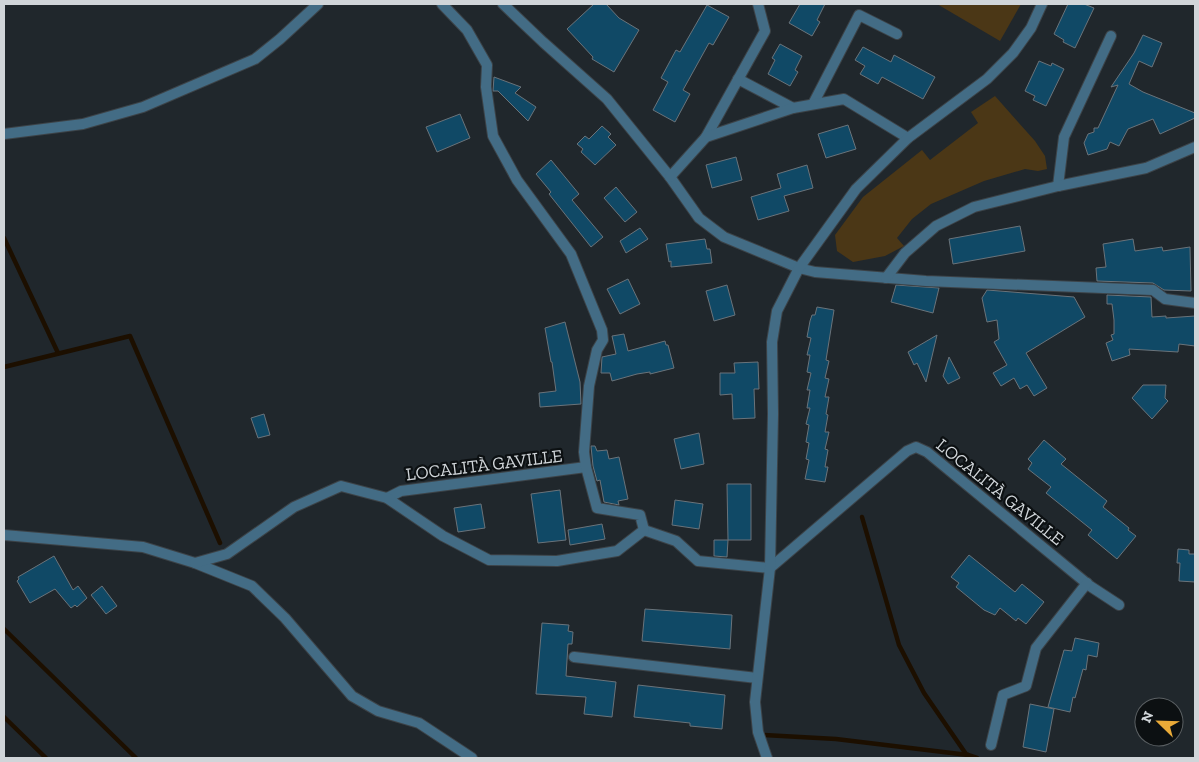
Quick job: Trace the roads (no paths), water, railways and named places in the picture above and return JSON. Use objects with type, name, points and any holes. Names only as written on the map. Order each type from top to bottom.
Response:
[{"type":"street","points":[[4,134],[83,124],[143,107],[255,59],[318,4]]},
{"type":"street","name":"LOCALITÀ GAVILLE","points":[[442,4],[467,30],[487,65],[486,87],[493,136],[516,180],[571,254],[602,330],[603,340],[597,350],[589,386],[584,452],[586,467],[598,508],[640,516],[644,530]]},
{"type":"street","points":[[504,4],[607,99],[670,177],[699,218],[724,236],[800,268],[815,272],[926,282],[1153,290],[1165,299],[1195,303]]},
{"type":"street","points":[[670,177],[706,137],[765,31],[758,4]]},
{"type":"street","points":[[767,758],[758,732],[755,702],[770,568],[773,414],[772,342],[777,311],[800,268],[856,189],[908,138],[987,79],[1013,53],[1031,28],[1042,4]]},
{"type":"street","points":[[813,104],[859,15],[897,34]]},
{"type":"street","points":[[1058,186],[1064,137],[1111,36]]},
{"type":"street","points":[[738,79],[793,108]]},
{"type":"street","points":[[706,137],[793,108],[844,98],[908,138]]},
{"type":"street","points":[[886,278],[905,253],[936,226],[974,207],[1058,186],[1146,168],[1195,146]]},
{"type":"street","name":"LOCALITÀ GAVILLE","points":[[644,530],[676,541],[698,561],[770,568],[907,451],[916,447],[927,452],[1087,583],[1119,605]]},
{"type":"street","name":"LOCALITÀ GAVILLE","points":[[387,498],[401,492],[586,467]]},
{"type":"street","name":"LOCALITÀ GAVILLE","points":[[195,563],[227,554],[294,507],[341,486],[387,498],[443,536],[489,560],[557,561],[617,551],[644,530]]},
{"type":"street","points":[[6,535],[143,547],[195,563],[252,586],[285,618],[352,696],[378,711],[419,723],[472,758]]},
{"type":"street","points":[[991,745],[1003,695],[1026,686],[1036,648],[1087,583]]},
{"type":"street","points":[[574,657],[757,678]]},
{"type":"waterway","points":[[4,238],[58,353]]},
{"type":"waterway","points":[[4,367],[130,336],[220,543]]},
{"type":"waterway","points":[[862,517],[899,645],[924,693],[968,755]]},
{"type":"waterway","points":[[4,629],[136,758]]},
{"type":"waterway","points":[[4,717],[46,758]]},
{"type":"waterway","points":[[764,735],[836,739],[968,755],[977,758]]}]
